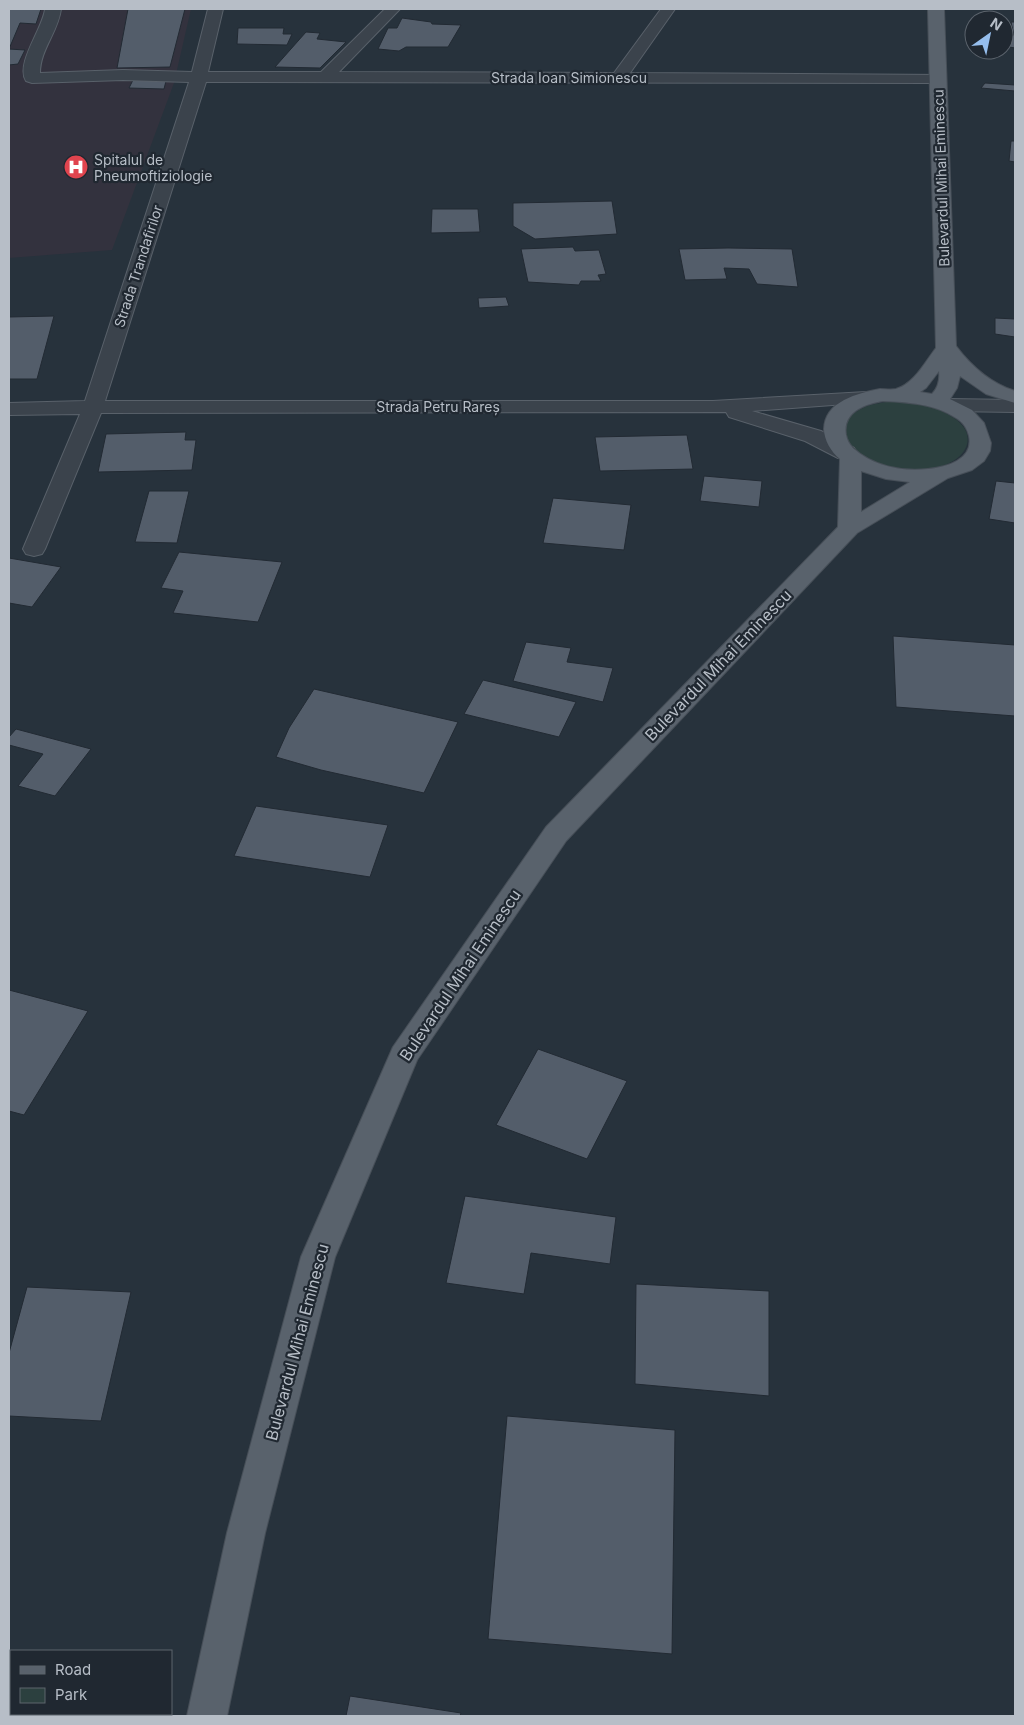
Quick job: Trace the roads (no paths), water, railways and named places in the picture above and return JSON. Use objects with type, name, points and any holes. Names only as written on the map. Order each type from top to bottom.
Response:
[{"type":"main road","name":"Bulevardul Mihai Eminescu","points":[[936,9],[947,348],[950,371],[949,387],[943,403]]},
{"type":"main road","points":[[900,395],[919,384],[947,348],[975,381],[999,393],[1015,397]]},
{"type":"main road","points":[[900,395],[943,403],[967,417],[978,430],[981,444],[975,457],[961,468],[940,474],[917,476],[892,474],[870,467],[849,455],[835,440],[833,427],[838,415],[850,405],[866,398],[900,395]]},
{"type":"main road","points":[[849,455],[849,528]]},
{"type":"main road","name":"Bulevardul Mihai Eminescu","points":[[207,1716],[246,1533],[318,1257],[404,1054],[556,834],[849,528],[940,474]]},
{"type":"street","name":"Strada Ioan Simionescu","points":[[53,9],[52,18],[32,62],[32,78],[123,75],[199,78],[938,78]]},
{"type":"street","name":"Strada Trandafirilor","points":[[34,549],[93,406],[199,78],[215,9]]},
{"type":"street","points":[[325,77],[393,9]]},
{"type":"street","points":[[619,77],[668,9]]},
{"type":"street","name":"Strada Petru Rareș","points":[[9,409],[93,406],[713,407],[866,398]]},
{"type":"street","points":[[943,403],[1015,406]]},
{"type":"street","points":[[713,407],[814,436],[849,455]]},
{"type":"street","points":[[978,430],[1015,414]]},
{"type":"place","name":"Spitalul de Pneumoftiziologie","points":[[76,167]]}]
